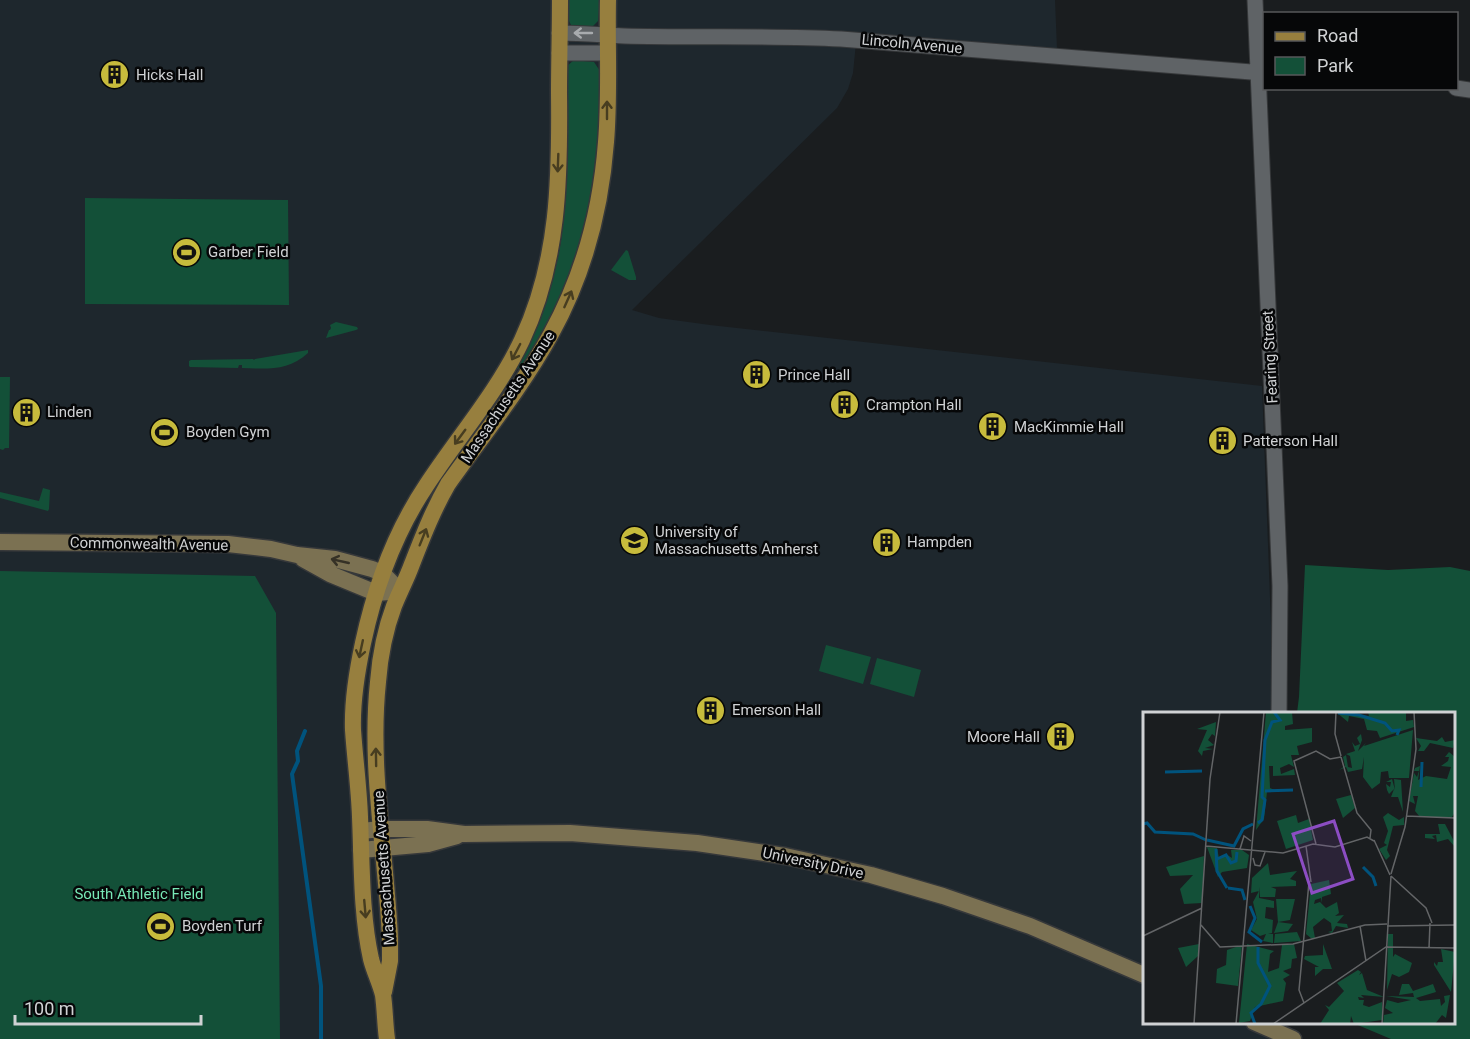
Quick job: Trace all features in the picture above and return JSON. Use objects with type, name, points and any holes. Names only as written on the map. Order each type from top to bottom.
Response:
[{"type":"main road","name":"Massachusetts Avenue","points":[[383,996],[371,959],[365,909],[353,731],[358,667],[376,592],[396,539],[425,486],[503,375],[522,340],[539,299],[555,223],[559,132],[560,0]]},
{"type":"main road","name":"Massachusetts Avenue","points":[[383,996],[390,961],[389,916],[376,768],[377,695],[386,633],[393,608],[440,498],[543,348],[560,316],[580,269],[597,209],[603,172],[607,120],[608,0]]},
{"type":"main road","name":"Commonwealth Avenue","points":[[0,542],[228,544],[271,549],[297,555],[335,559],[382,573],[400,591]]},
{"type":"main road","name":"Commonwealth Avenue","points":[[297,555],[330,574],[376,592],[400,591]]},
{"type":"main road","name":"University Drive","points":[[361,831],[427,829],[464,834],[570,833],[697,843],[810,861],[871,875],[943,896],[1030,926],[1143,975]]},
{"type":"main road","name":"University Drive","points":[[361,850],[428,844],[464,834]]},
{"type":"main road","points":[[383,996],[387,1039]]},
{"type":"main road","points":[[1256,1024],[1293,1039]]},
{"type":"street","name":"Fearing Street","points":[[1255,0],[1261,72],[1265,269],[1280,586],[1279,712]]},
{"type":"street","name":"Lincoln Avenue","points":[[559,33],[841,39],[1261,72]]},
{"type":"street","points":[[559,53],[607,53]]},
{"type":"shaded area","name":"University of Massachusetts Amherst","points":[[0,0],[1055,0],[1057,49],[857,33],[853,73],[848,89],[837,108],[632,310],[659,318],[710,325],[1262,386],[1271,625],[1271,712],[1143,712],[1143,1024],[1249,1024],[1269,1039],[0,1039]]},
{"type":"green space","points":[[567,0],[600,0],[598,21],[592,27],[571,25],[567,17]]},
{"type":"green space","points":[[574,60],[594,62],[600,71],[597,153],[591,199],[570,275],[533,349],[517,369],[545,305],[561,241],[565,189],[567,66]]},
{"type":"green space","name":"Garber Field","points":[[85,198],[288,200],[289,305],[85,304]]},
{"type":"green space","points":[[626,250],[636,280],[629,280],[611,270]]},
{"type":"green space","points":[[336,322],[358,329],[326,338],[331,328],[330,325]]},
{"type":"green space","points":[[308,350],[308,353],[300,359],[277,368],[242,368],[242,365],[238,368],[189,366],[191,360],[254,360]]},
{"type":"green space","points":[[0,377],[10,377],[9,448],[3,450],[0,449]]},
{"type":"green space","points":[[43,488],[50,490],[48,511],[0,498],[0,492],[39,501]]},
{"type":"green space","points":[[1305,565],[1388,570],[1450,567],[1470,571],[1470,1039],[1391,1039],[1355,1024],[1455,1024],[1455,712],[1297,712]]},
{"type":"green space","name":"South Athletic Field","points":[[0,571],[255,576],[276,613],[280,1039],[0,1039]]},
{"type":"green space","points":[[826,645],[871,657],[863,684],[819,671]]},
{"type":"green space","points":[[877,658],[921,670],[914,697],[870,684]]},
{"type":"waterway","points":[[305,731],[297,751],[298,761],[292,774],[321,986],[321,1039]]},
{"type":"place","name":"Hicks Hall","points":[[115,75]]},
{"type":"place","name":"Garber Field","points":[[187,252]]},
{"type":"place","name":"Prince Hall","points":[[757,375]]},
{"type":"place","name":"Crampton Hall","points":[[845,405]]},
{"type":"place","name":"Linden","points":[[26,412]]},
{"type":"place","name":"MacKimmie Hall","points":[[993,427]]},
{"type":"place","name":"Boyden Gym","points":[[165,432]]},
{"type":"place","name":"Patterson Hall","points":[[1222,441]]},
{"type":"place","name":"University of Massachusetts Amherst","points":[[634,541]]},
{"type":"place","name":"Hampden","points":[[886,542]]},
{"type":"place","name":"Emerson Hall","points":[[711,710]]},
{"type":"place","name":"Moore Hall","points":[[1061,737]]},
{"type":"place","name":"Boyden Turf","points":[[161,926]]}]
